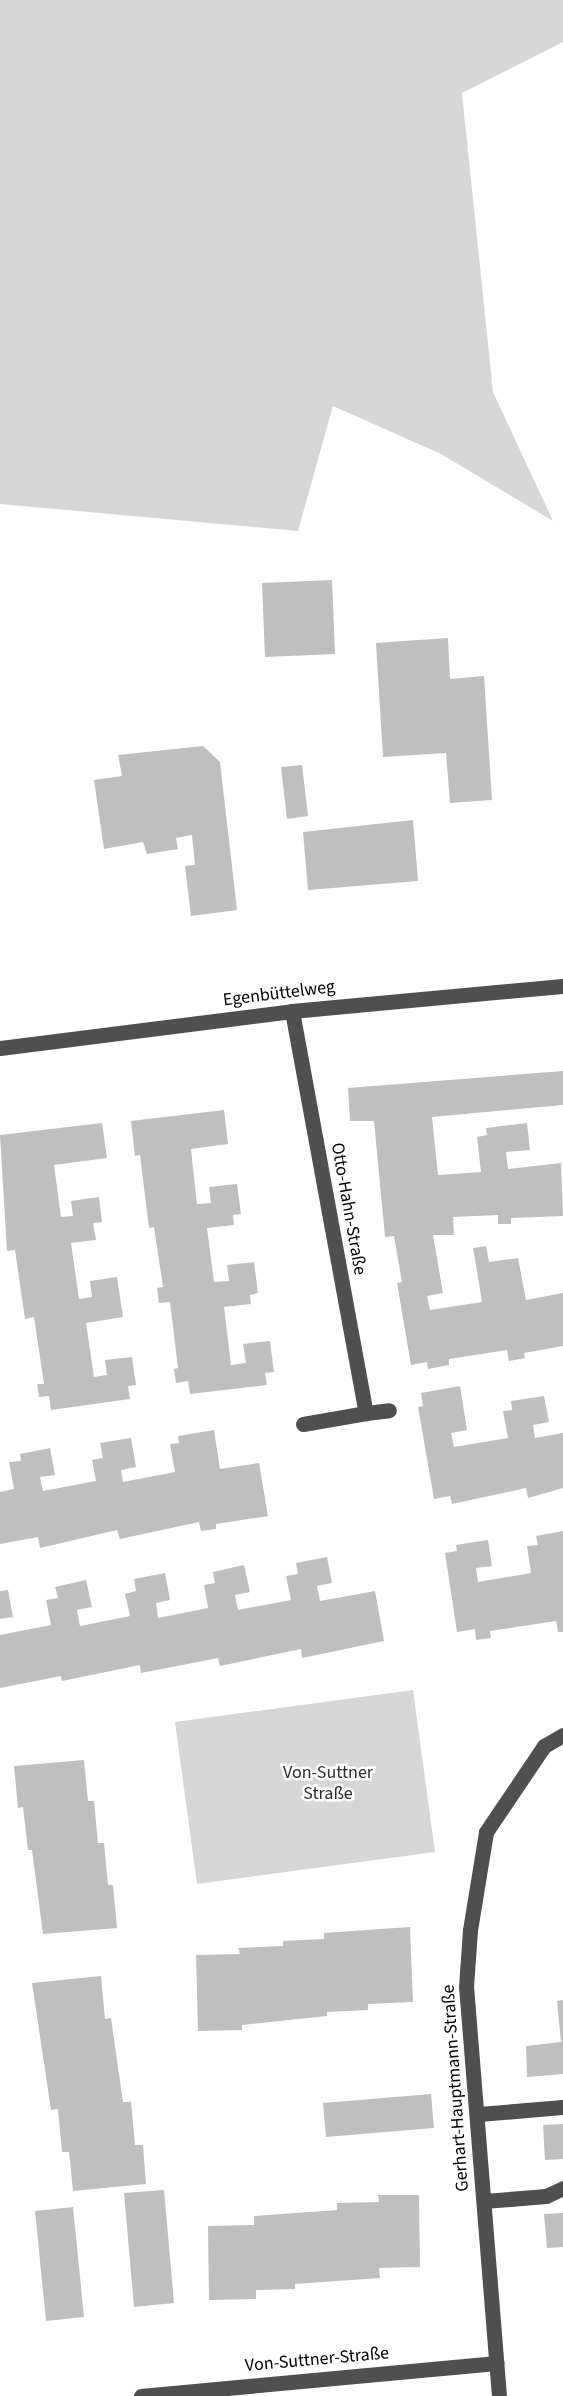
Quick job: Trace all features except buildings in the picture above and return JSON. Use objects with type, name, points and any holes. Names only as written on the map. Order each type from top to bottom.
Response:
[{"type":"street","name":"Egenbüttelweg","points":[[0,1048],[292,1011],[563,986]]},
{"type":"street","name":"Otto-Hahn-Straße","points":[[292,1011],[366,1413]]},
{"type":"street","points":[[303,1424],[389,1410]]},
{"type":"street","name":"Gerhart-Hauptmann-Straße","points":[[499,2396],[479,2114],[466,1987],[470,1929],[486,1832],[544,1746],[563,1735]]},
{"type":"street","points":[[479,2114],[563,2107]]},
{"type":"street","points":[[484,2201],[546,2196],[563,2188]]},
{"type":"street","name":"Von-Suttner-Straße","points":[[141,2396],[496,2362]]},
{"type":"green space","points":[[0,0],[563,0],[563,42],[462,93],[493,392],[553,521],[441,454],[333,406],[298,531],[0,504]]},
{"type":"green space","name":"Von-Suttner Straße","points":[[413,1690],[435,1852],[197,1884],[175,1722]]}]
